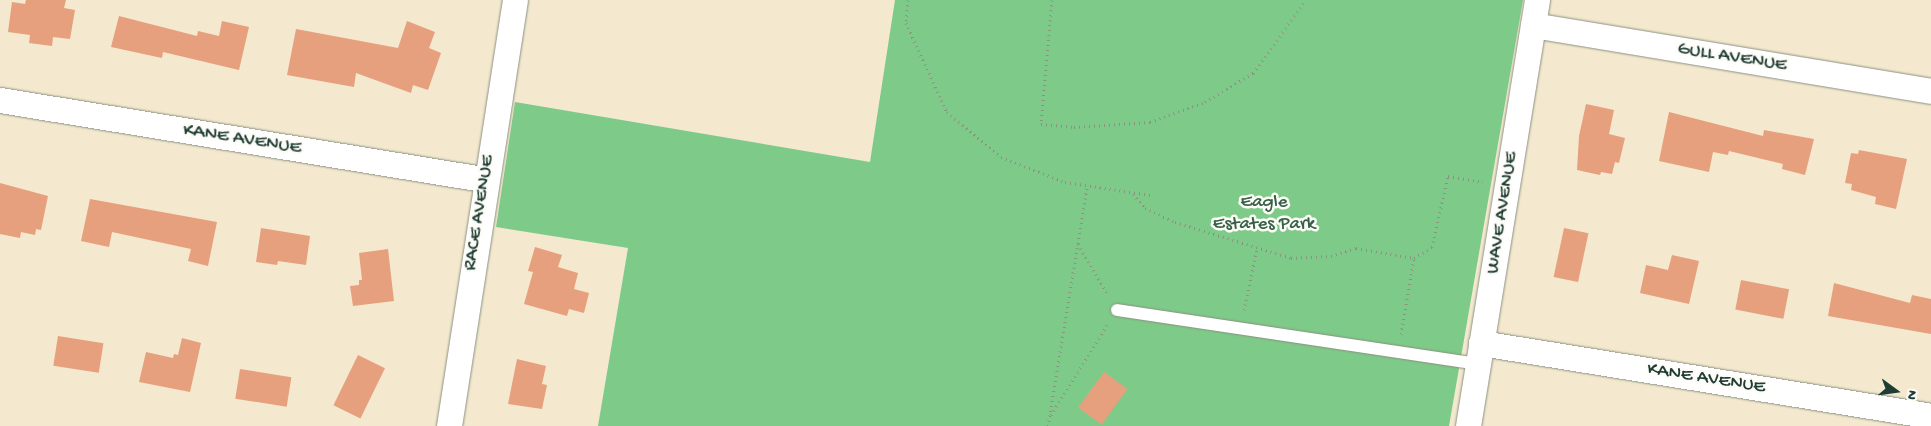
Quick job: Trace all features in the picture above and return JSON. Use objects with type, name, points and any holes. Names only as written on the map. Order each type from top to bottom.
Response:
[{"type":"street","name":"RACE AVENUE","points":[[449,426],[485,179],[515,0]]},
{"type":"street","name":"WAVE AVENUE","points":[[1468,426],[1537,0]]},
{"type":"street","name":"GULL AVENUE","points":[[1534,25],[1931,91]]},
{"type":"street","name":"KANE AVENUE","points":[[0,100],[485,179]]},
{"type":"street","name":"KANE AVENUE","points":[[1480,353],[1931,416]]},
{"type":"lane","points":[[1117,310],[1398,352],[1480,353]]},
{"type":"path","points":[[908,0],[906,23],[947,112],[1001,157],[1065,182],[1150,195]]},
{"type":"path","points":[[1052,0],[1042,124],[1074,127],[1150,122],[1205,102],[1253,73],[1306,0]]},
{"type":"path","points":[[1133,194],[1145,208],[1175,222],[1257,249],[1292,258],[1331,256],[1356,248],[1414,258],[1432,247],[1448,176],[1507,187]]},
{"type":"path","points":[[1048,426],[1087,187]]},
{"type":"path","points":[[1050,417],[1117,310],[1078,244]]},
{"type":"path","points":[[1240,328],[1257,249]]},
{"type":"path","points":[[1398,352],[1414,258]]},
{"type":"green space","name":"Eagle Estates Park","points":[[895,0],[1523,0],[1449,426],[598,426],[628,248],[496,227],[515,102],[870,162]]},
{"type":"building","points":[[26,0],[66,0],[64,8],[75,10],[70,39],[53,37],[52,46],[29,43],[30,35],[8,32],[12,2],[25,4]]},
{"type":"building","points":[[119,16],[197,36],[198,31],[219,36],[222,21],[249,27],[239,70],[163,52],[162,58],[111,47]]},
{"type":"building","points":[[407,21],[435,32],[429,48],[441,53],[428,90],[413,85],[411,93],[356,73],[354,87],[287,75],[296,29],[398,48]]},
{"type":"building","points":[[1586,104],[1614,110],[1609,134],[1625,138],[1619,163],[1615,162],[1612,174],[1601,172],[1600,175],[1577,170],[1579,136]]},
{"type":"building","points":[[1669,112],[1763,136],[1764,130],[1814,139],[1805,175],[1782,169],[1783,164],[1729,151],[1728,155],[1713,152],[1709,172],[1659,161]]},
{"type":"building","points":[[1859,150],[1907,159],[1896,209],[1875,204],[1876,197],[1851,190],[1852,184],[1845,183],[1851,153],[1858,154]]},
{"type":"building","points":[[0,183],[48,196],[41,230],[36,229],[35,235],[21,232],[20,238],[0,234]]},
{"type":"building","points":[[90,199],[217,222],[208,266],[188,261],[191,249],[112,232],[109,247],[81,241]]},
{"type":"building","points":[[261,228],[310,236],[306,265],[278,261],[277,265],[256,262]]},
{"type":"building","points":[[1564,228],[1588,233],[1578,282],[1554,277]]},
{"type":"building","points":[[535,247],[562,255],[558,267],[578,273],[574,289],[589,293],[584,313],[569,309],[567,316],[524,304],[533,272],[528,271]]},
{"type":"building","points":[[388,249],[394,301],[353,306],[350,286],[359,285],[359,280],[362,280],[359,253]]},
{"type":"building","points":[[1672,255],[1699,261],[1689,304],[1640,293],[1646,265],[1668,270]]},
{"type":"building","points":[[1741,280],[1789,289],[1783,319],[1735,309]]},
{"type":"building","points":[[1834,283],[1910,303],[1912,295],[1931,299],[1931,334],[1828,316]]},
{"type":"building","points":[[58,336],[103,343],[99,373],[53,366]]},
{"type":"building","points":[[182,338],[201,343],[190,392],[139,382],[146,352],[173,358],[174,354],[178,355]]},
{"type":"building","points":[[358,355],[385,368],[360,418],[333,405]]},
{"type":"building","points":[[517,359],[546,366],[542,384],[547,385],[542,409],[508,404]]},
{"type":"building","points":[[240,369],[291,377],[287,407],[235,399]]},
{"type":"building","points":[[1104,372],[1127,389],[1102,425],[1078,408]]}]
